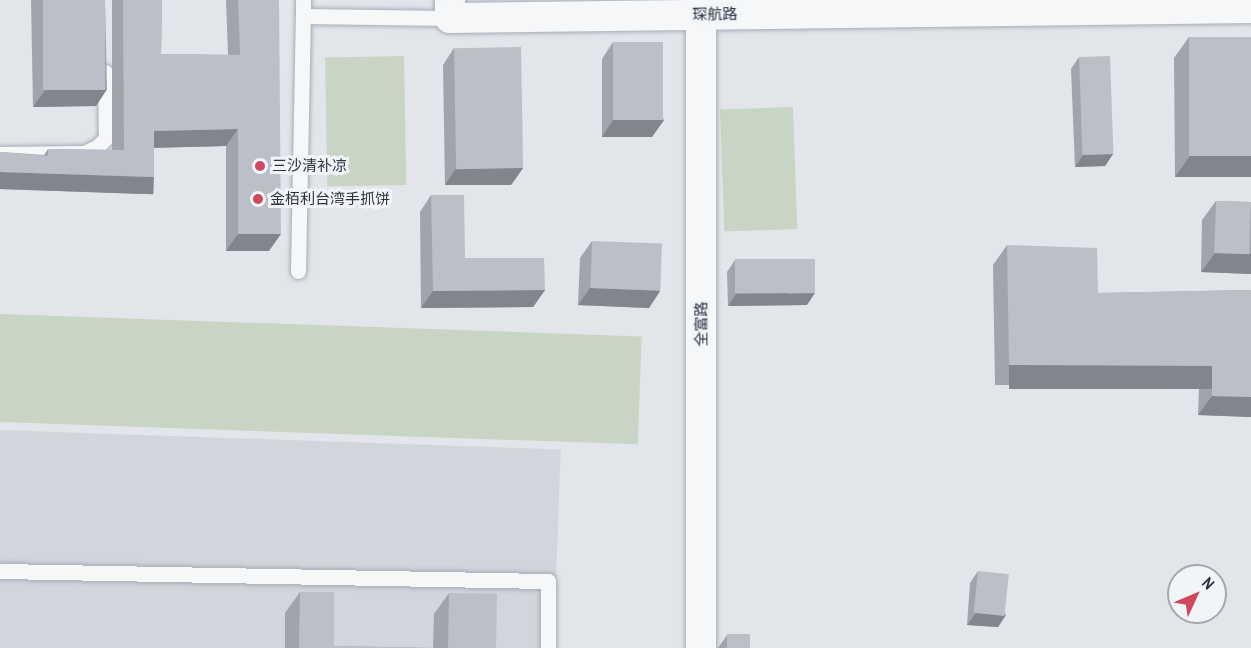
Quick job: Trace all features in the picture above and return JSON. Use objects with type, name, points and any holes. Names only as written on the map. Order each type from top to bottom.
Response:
[{"type":"street","name":"全富路","points":[[701,7],[701,648]]},
{"type":"street","name":"琛航路","points":[[450,9],[1251,8]]},
{"type":"lane","name":"琛航路","points":[[303,8],[450,9]]},
{"type":"lane","points":[[298,272],[303,8]]},
{"type":"lane","points":[[0,154],[84,153],[97,147],[106,138],[104,58]]},
{"type":"lane","points":[[0,571],[548,581],[548,648]]},
{"type":"shaded area","points":[[0,430],[561,450],[554,648],[0,648]]},
{"type":"green space","points":[[404,56],[406,185],[327,186],[325,57]]},
{"type":"green space","points":[[793,107],[797,229],[724,231],[720,110]]},
{"type":"green space","points":[[0,314],[642,336],[638,444],[0,422]]},
{"type":"building","points":[[43,0],[105,0],[105,90],[43,90]]},
{"type":"building","points":[[123,0],[162,0],[161,54],[240,55],[238,0],[279,0],[281,234],[238,234],[238,129],[154,131],[154,177],[0,172],[0,152],[48,156],[48,149],[124,150]]},
{"type":"building","points":[[1189,37],[1251,37],[1251,156],[1189,156]]},
{"type":"building","points":[[613,42],[663,42],[663,120],[613,120]]},
{"type":"building","points":[[521,47],[523,168],[456,169],[454,48]]},
{"type":"building","points":[[1110,56],[1113,154],[1082,155],[1079,57]]},
{"type":"building","points":[[431,195],[464,195],[465,258],[544,258],[545,290],[433,291]]},
{"type":"building","points":[[1216,201],[1251,202],[1249,254],[1214,253]]},
{"type":"building","points":[[592,241],[662,243],[660,290],[590,288]]},
{"type":"building","points":[[1007,245],[1097,248],[1098,293],[1251,290],[1251,397],[1212,396],[1212,366],[1009,365]]},
{"type":"building","points":[[735,259],[815,259],[815,293],[735,293]]},
{"type":"building","points":[[978,571],[1009,574],[1004,616],[974,613]]},
{"type":"building","points":[[300,592],[334,592],[334,646],[435,648],[299,648]]},
{"type":"building","points":[[449,593],[497,594],[496,648],[448,648]]},
{"type":"building","points":[[727,634],[750,634],[750,648],[727,648]]},
{"type":"place","name":"三沙清补凉","points":[[260,166]]},
{"type":"place","name":"金栢利台湾手抓饼","points":[[258,199]]}]
